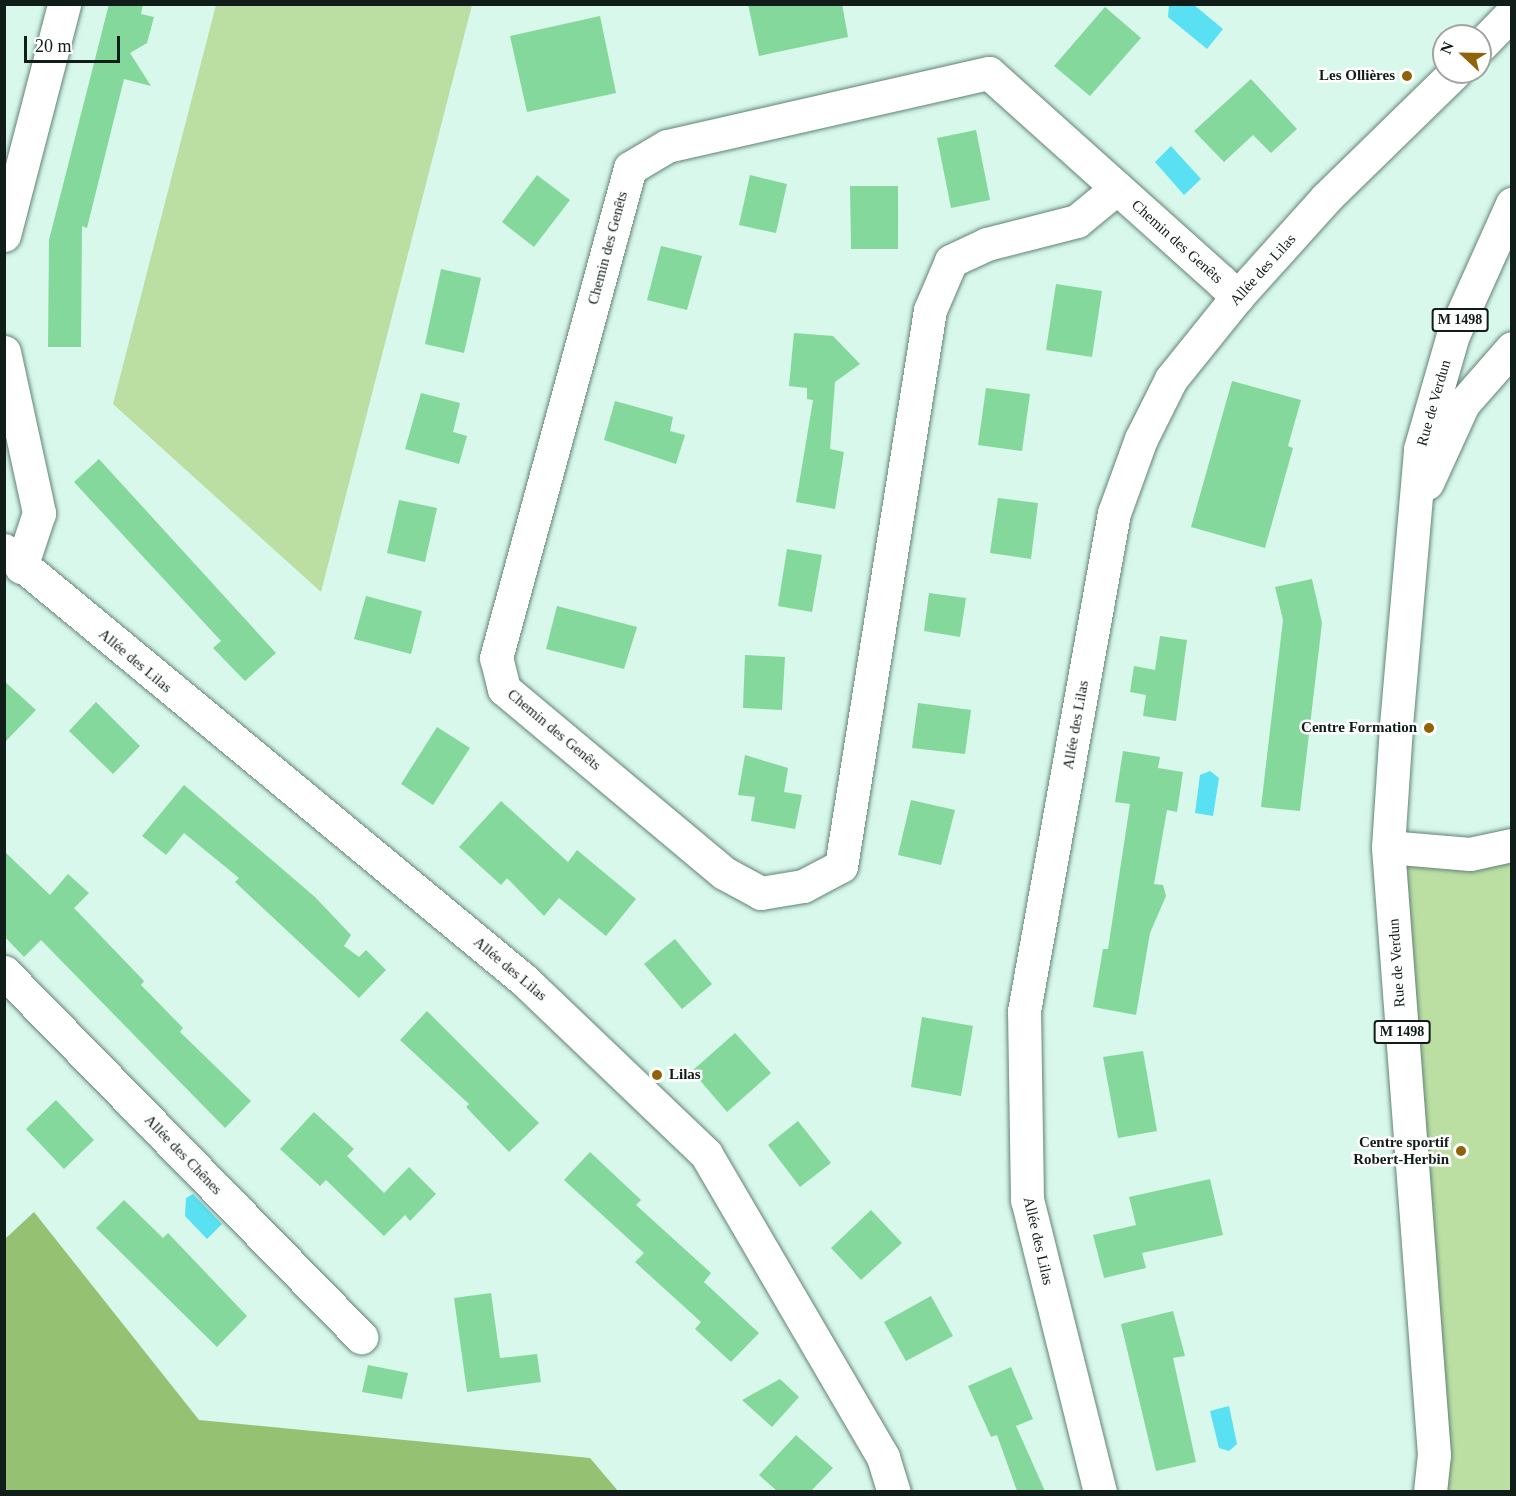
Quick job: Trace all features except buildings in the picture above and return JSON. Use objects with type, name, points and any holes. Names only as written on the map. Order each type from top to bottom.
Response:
[{"type":"street","points":[[4,235],[64,4]]},
{"type":"street","points":[[1492,33],[1512,12],[1498,4]]},
{"type":"street","name":"Chemin des Genêts","points":[[1117,188],[1077,221],[987,244],[951,261],[930,310],[841,866],[803,886],[761,893],[724,873],[504,689],[496,658],[630,168],[667,146],[989,74],[1117,188],[1237,297]]},
{"type":"street","name":"Allée des Lilas","points":[[1100,1491],[1027,1200],[1024,1011],[1114,513],[1141,439],[1171,380],[1237,297],[1326,198],[1443,84]]},
{"type":"street","name":"Rue de Verdun","points":[[1430,1491],[1434,1455],[1388,847],[1407,572],[1416,507],[1420,449],[1453,335],[1512,204]]},
{"type":"street","name":"Rue de Verdun","points":[[1416,507],[1463,404],[1491,366],[1512,348]]},
{"type":"street","points":[[4,352],[39,513],[13,559]]},
{"type":"street","name":"Allée des Lilas","points":[[13,559],[524,980],[706,1154],[883,1457],[894,1491]]},
{"type":"street","points":[[1388,847],[1470,854],[1512,845]]},
{"type":"street","name":"Allée des Chênes","points":[[4,972],[361,1337]]},
{"type":"green space","points":[[216,5],[472,5],[321,592],[113,404]]},
{"type":"green space","name":"Centre sportif Robert-Herbin","points":[[1511,840],[1511,1491],[1430,1491],[1388,847]]},
{"type":"green space","points":[[34,1212],[199,1420],[590,1458],[618,1491],[5,1491],[5,1239]]},
{"type":"water","points":[[1169,5],[1194,5],[1223,29],[1207,49],[1168,17]]},
{"type":"water","points":[[1171,146],[1201,179],[1184,195],[1155,162]]},
{"type":"water","points":[[1210,771],[1219,778],[1213,816],[1195,813],[1200,775]]},
{"type":"water","points":[[193,1194],[222,1224],[207,1239],[185,1216],[186,1198]]},
{"type":"water","points":[[1229,1406],[1237,1444],[1229,1451],[1219,1448],[1210,1411]]},
{"type":"place","name":"Les Ollières","points":[[1407,76]]},
{"type":"place","name":"Centre Formation","points":[[1429,728]]},
{"type":"place","name":"Lilas","points":[[657,1075]]},
{"type":"place","name":"Centre sportif Robert-Herbin","points":[[1461,1151]]}]
